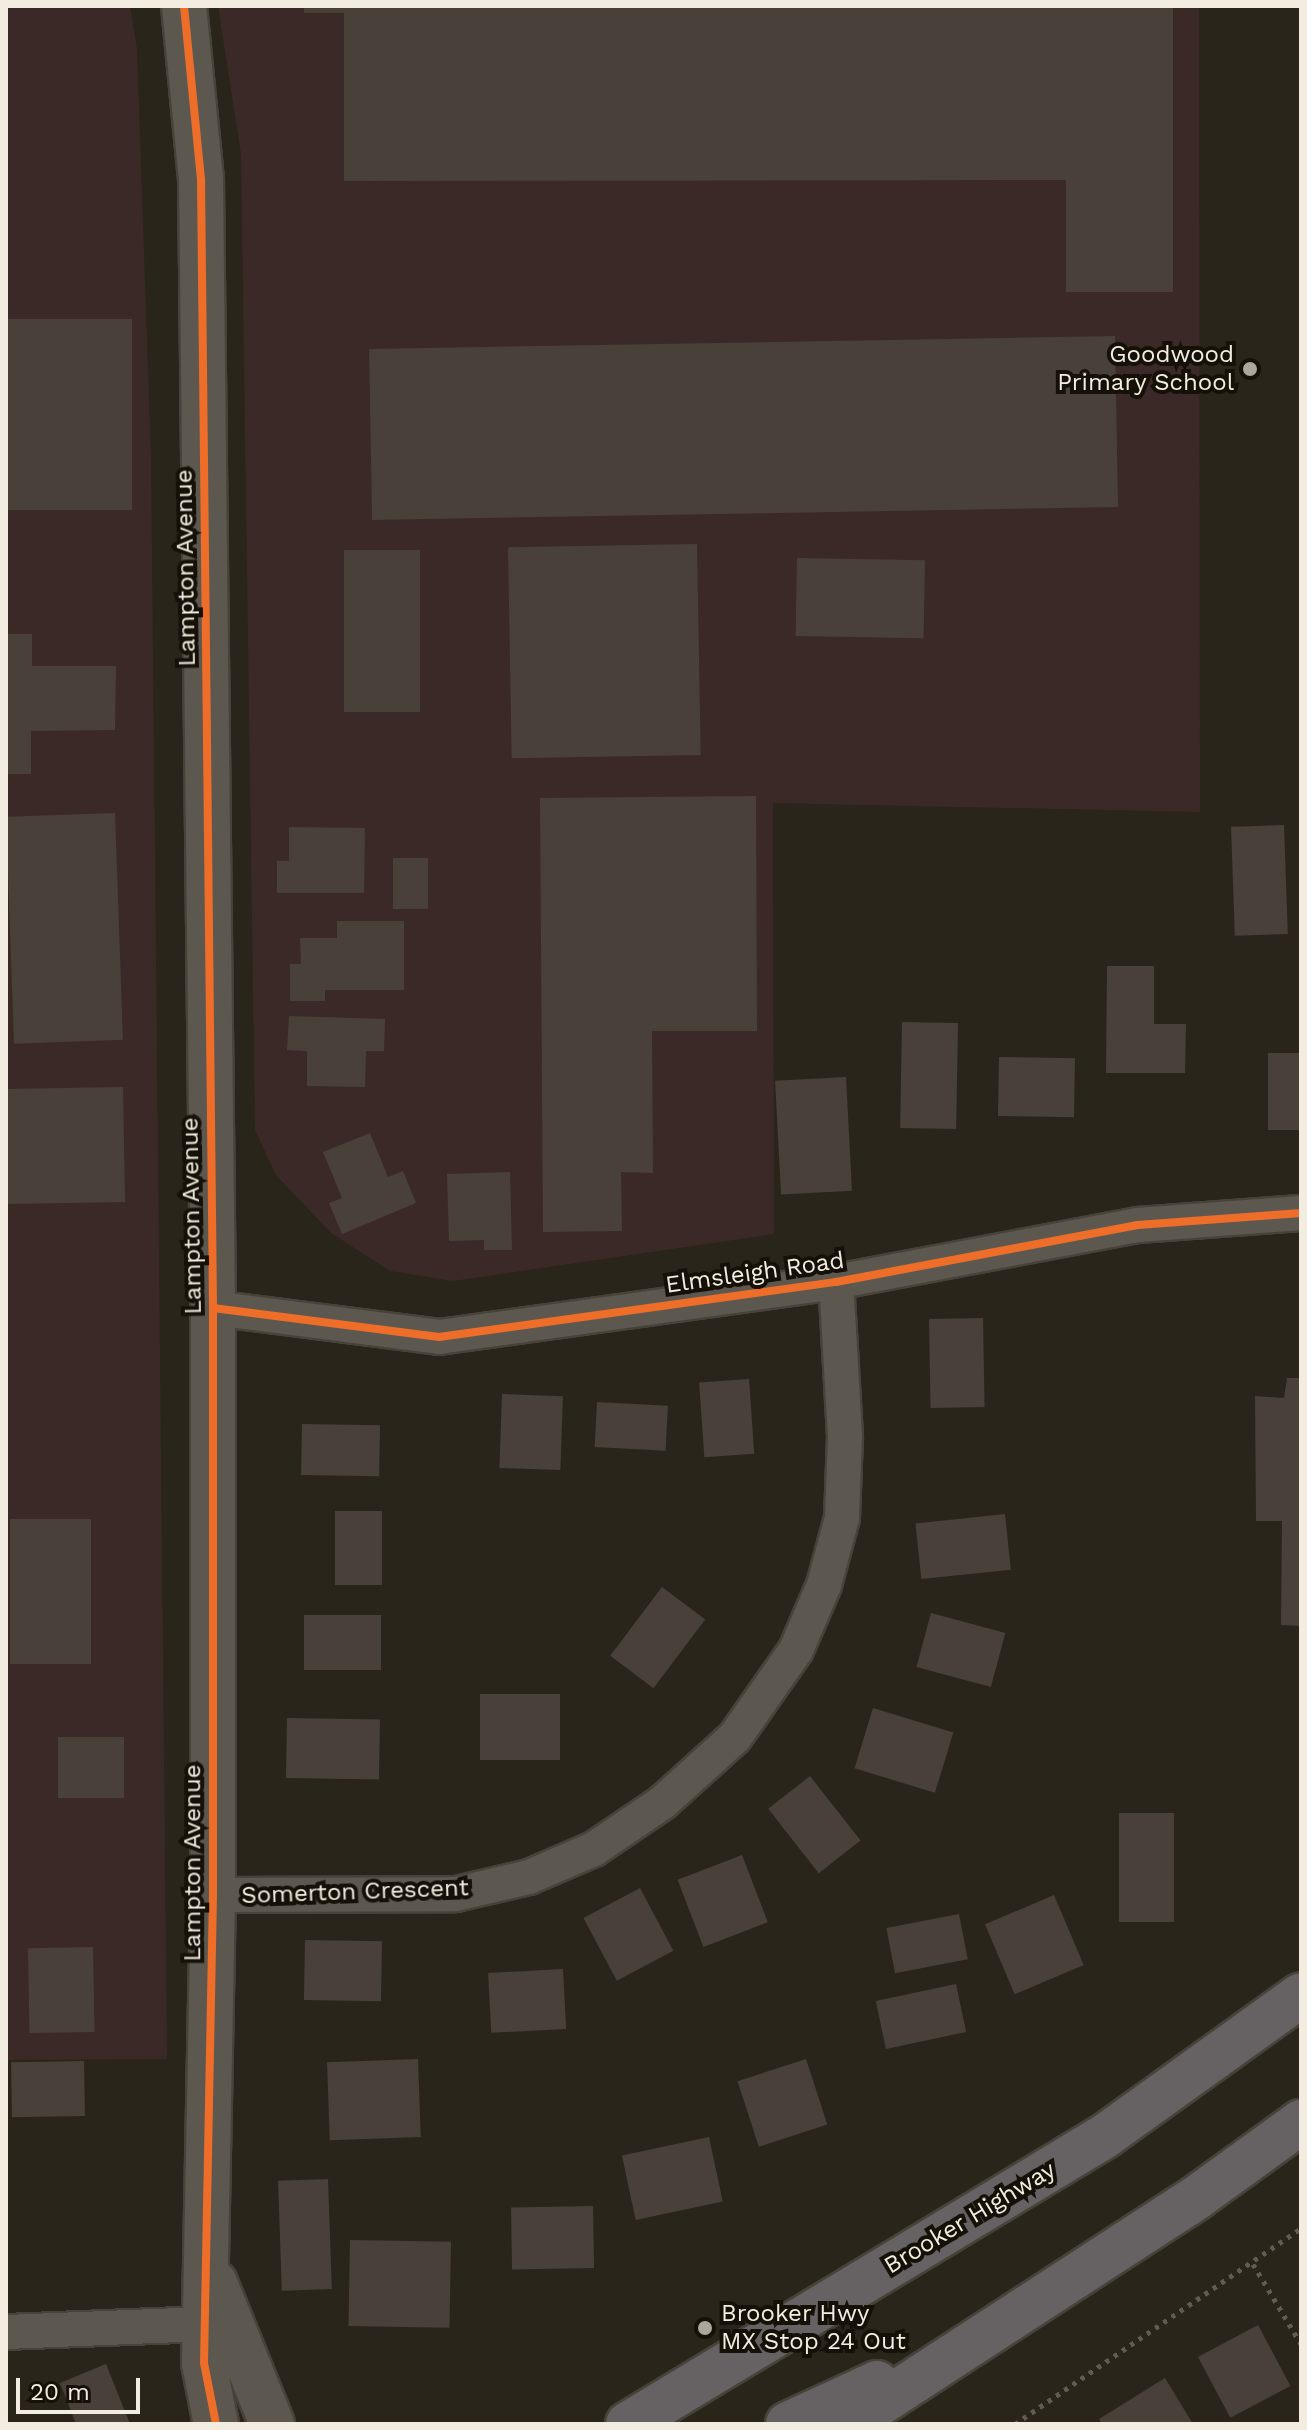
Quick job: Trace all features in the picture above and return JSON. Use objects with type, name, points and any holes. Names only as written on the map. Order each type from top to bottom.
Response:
[{"type":"highway","name":"Brooker Highway","points":[[628,2424],[1105,2136],[1301,1995]]},
{"type":"highway","points":[[848,2424],[1196,2198],[1301,2122]]},
{"type":"highway","points":[[788,2424],[978,2338]]},
{"type":"street","name":"Lampton Avenue","points":[[184,6],[201,179],[213,1308],[213,1895],[204,2378],[216,2424]]},
{"type":"street","name":"Elmsleigh Road","points":[[213,1308],[439,1337],[836,1282],[1138,1225],[1301,1213]]},
{"type":"street","name":"Somerton Crescent","points":[[213,1895],[456,1894],[529,1877],[594,1849],[662,1803],[735,1737],[796,1650],[824,1585],[842,1518],[845,1436],[836,1282]]},
{"type":"street","name":"Lampton Avenue","points":[[206,2258],[272,2424]]},
{"type":"street","points":[[6,2332],[204,2324]]},
{"type":"path","points":[[1015,2424],[1253,2264],[1301,2228]]},
{"type":"path","points":[[1253,2264],[1301,2344]]},
{"type":"shaded area","points":[[6,6],[130,6],[137,49],[151,457],[167,2059],[6,2060]]},
{"type":"shaded area","points":[[218,6],[1199,6],[1200,812],[773,803],[774,1234],[453,1281],[390,1271],[331,1233],[276,1175],[255,1130],[241,154]]},
{"type":"building","points":[[304,6],[1173,6],[1173,292],[1066,292],[1066,180],[344,181],[344,13],[304,13]]},
{"type":"building","points":[[6,319],[132,319],[132,510],[6,510]]},
{"type":"building","points":[[1115,336],[1118,507],[372,520],[369,349]]},
{"type":"building","points":[[697,544],[701,755],[512,758],[508,547]]},
{"type":"building","points":[[344,550],[420,550],[420,712],[344,712]]},
{"type":"building","points":[[797,558],[925,560],[924,638],[796,636]]},
{"type":"building","points":[[6,634],[32,634],[32,666],[116,666],[115,730],[31,731],[31,774],[6,774]]},
{"type":"building","points":[[756,796],[757,1031],[652,1031],[653,1173],[621,1172],[622,1231],[543,1232],[540,798]]},
{"type":"building","points":[[115,813],[123,1040],[14,1044],[6,817]]},
{"type":"building","points":[[1284,825],[1288,934],[1235,936],[1231,827]]},
{"type":"building","points":[[289,827],[365,828],[364,893],[277,893],[277,861],[289,861]]},
{"type":"building","points":[[393,858],[428,858],[428,909],[393,909]]},
{"type":"building","points":[[337,921],[404,921],[404,990],[325,990],[325,1001],[290,1001],[290,964],[301,964],[300,938],[337,938]]},
{"type":"building","points":[[1107,966],[1154,966],[1154,1024],[1186,1024],[1185,1073],[1106,1073]]},
{"type":"building","points":[[289,1016],[385,1019],[384,1051],[366,1051],[365,1087],[307,1086],[307,1051],[287,1050]]},
{"type":"building","points":[[902,1022],[958,1023],[956,1129],[900,1128]]},
{"type":"building","points":[[1268,1053],[1301,1053],[1301,1130],[1268,1130]]},
{"type":"building","points":[[999,1057],[1075,1058],[1074,1117],[998,1116]]},
{"type":"building","points":[[846,1077],[852,1191],[781,1195],[775,1081]]},
{"type":"building","points":[[123,1087],[125,1202],[8,1204],[6,1089]]},
{"type":"building","points":[[370,1133],[388,1177],[403,1171],[416,1203],[342,1234],[329,1203],[342,1198],[323,1152]]},
{"type":"building","points":[[510,1172],[512,1250],[484,1250],[484,1240],[449,1241],[447,1174]]},
{"type":"building","points":[[983,1318],[985,1407],[931,1408],[929,1319]]},
{"type":"building","points":[[1287,1378],[1301,1378],[1301,1626],[1281,1625],[1282,1521],[1256,1521],[1255,1396],[1284,1398]]},
{"type":"building","points":[[749,1379],[754,1454],[704,1457],[699,1382]]},
{"type":"building","points":[[502,1394],[563,1396],[560,1470],[499,1468]]},
{"type":"building","points":[[597,1402],[668,1406],[666,1451],[595,1447]]},
{"type":"building","points":[[302,1424],[380,1425],[379,1476],[301,1475]]},
{"type":"building","points":[[335,1511],[382,1511],[382,1585],[335,1585]]},
{"type":"building","points":[[1005,1514],[1011,1570],[921,1579],[915,1523]]},
{"type":"building","points":[[10,1519],[91,1519],[91,1664],[10,1664]]},
{"type":"building","points":[[662,1587],[705,1619],[653,1688],[610,1656]]},
{"type":"building","points":[[931,1613],[1005,1633],[991,1687],[917,1667]]},
{"type":"building","points":[[304,1615],[381,1615],[381,1670],[304,1670]]},
{"type":"building","points":[[480,1694],[560,1694],[560,1760],[480,1760]]},
{"type":"building","points":[[873,1708],[953,1733],[935,1793],[855,1768]]},
{"type":"building","points":[[287,1718],[380,1720],[379,1780],[286,1778]]},
{"type":"building","points":[[58,1737],[124,1737],[124,1798],[58,1798]]},
{"type":"building","points":[[810,1776],[860,1841],[819,1873],[768,1809]]},
{"type":"building","points":[[1119,1813],[1174,1813],[1174,1922],[1119,1922]]},
{"type":"building","points":[[742,1855],[768,1922],[703,1947],[678,1880]]},
{"type":"building","points":[[640,1888],[673,1951],[617,1981],[583,1918]]},
{"type":"building","points":[[1054,1895],[1084,1965],[1015,1994],[985,1924]]},
{"type":"building","points":[[959,1914],[968,1959],[895,1973],[886,1928]]},
{"type":"building","points":[[305,1940],[382,1941],[381,2001],[304,2000]]},
{"type":"building","points":[[93,1947],[94,2032],[29,2033],[28,1948]]},
{"type":"building","points":[[563,1969],[566,2029],[491,2033],[488,1973]]},
{"type":"building","points":[[956,1984],[966,2032],[886,2049],[876,2001]]},
{"type":"building","points":[[418,2059],[421,2137],[330,2140],[327,2062]]},
{"type":"building","points":[[806,2059],[827,2125],[759,2147],[738,2081]]},
{"type":"building","points":[[84,2061],[85,2116],[12,2117],[11,2062]]},
{"type":"building","points":[[709,2137],[723,2202],[636,2220],[622,2156]]},
{"type":"building","points":[[328,2179],[332,2289],[282,2291],[278,2181]]},
{"type":"building","points":[[593,2206],[594,2268],[512,2269],[511,2207]]},
{"type":"building","points":[[350,2240],[451,2242],[449,2328],[348,2326]]},
{"type":"building","points":[[1258,2325],[1290,2386],[1230,2418],[1198,2357]]},
{"type":"building","points":[[106,2364],[130,2424],[76,2424],[60,2383]]},
{"type":"building","points":[[1165,2378],[1193,2424],[1102,2424],[1099,2419]]},
{"type":"cycle path","points":[[184,6],[201,179],[213,1308],[213,1895],[204,2363],[216,2424]]},
{"type":"cycle path","points":[[213,1308],[439,1337],[836,1282],[1138,1225],[1301,1213]]},
{"type":"place","name":"Goodwood Primary School","points":[[1250,369]]},
{"type":"place","name":"Brooker Hwy MX Stop 24 Out","points":[[705,2328]]}]
